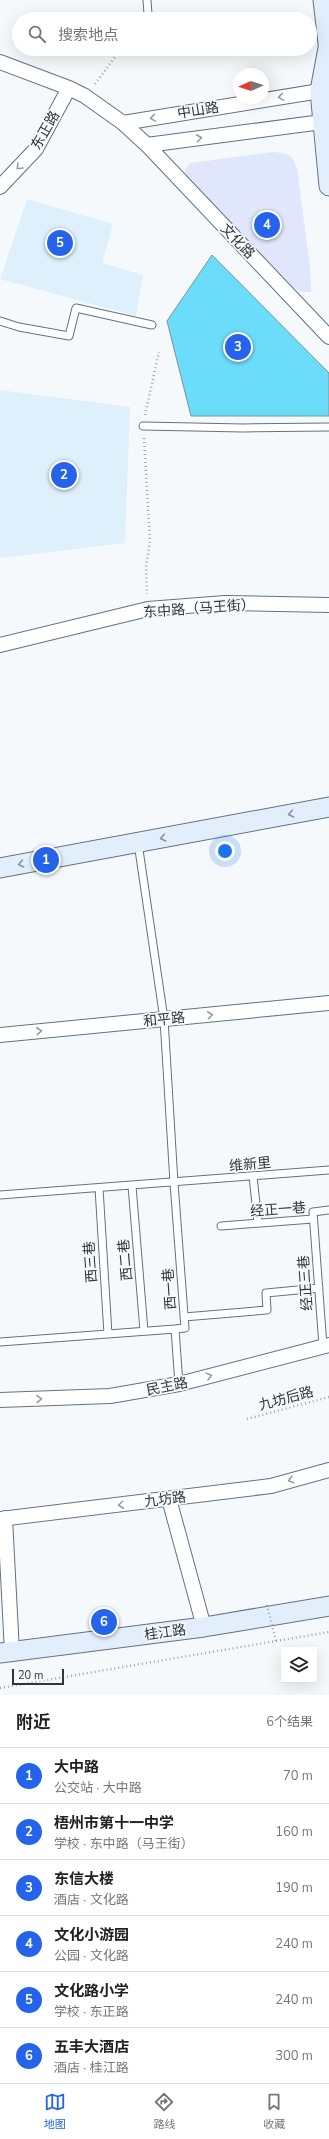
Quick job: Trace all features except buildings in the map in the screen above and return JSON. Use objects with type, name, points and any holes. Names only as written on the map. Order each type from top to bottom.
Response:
[{"type":"street","points":[[323,0],[329,50],[324,90],[329,186]]},
{"type":"street","points":[[0,62],[69,88],[85,96],[123,123]]},
{"type":"street","name":"东正路","points":[[0,187],[36,149],[69,88]]},
{"type":"street","name":"中山路","points":[[123,123],[324,90]]},
{"type":"street","name":"中山路","points":[[147,145],[326,122]]},
{"type":"street","name":"文化路","points":[[123,123],[147,145],[329,337]]},
{"type":"street","name":"东中路（马王街）","points":[[0,645],[148,609],[225,603],[329,605]]},
{"type":"street","points":[[0,868],[329,807]]},
{"type":"street","name":"和平路","points":[[0,1035],[329,1003]]},
{"type":"street","name":"民主路","points":[[0,1400],[110,1396],[179,1384],[326,1345]]},
{"type":"street","name":"九坊路","points":[[2,1518],[271,1486],[329,1470]]},
{"type":"street","points":[[169,1499],[204,1627]]},
{"type":"street","points":[[2,1518],[6,1653]]},
{"type":"street","name":"桂江路","points":[[6,1653],[204,1627],[329,1606]]},
{"type":"lane","points":[[147,0],[148,12]]},
{"type":"lane","points":[[0,321],[19,327],[69,336],[76,308],[152,325]]},
{"type":"lane","points":[[143,426],[329,428]]},
{"type":"lane","name":"西一巷","points":[[138,843],[164,1019],[185,1328],[175,1329],[179,1384]]},
{"type":"lane","name":"维新里","points":[[0,1195],[174,1183],[329,1170]]},
{"type":"lane","points":[[253,1176],[258,1223]]},
{"type":"lane","name":"西二巷","points":[[132,1186],[144,1331]]},
{"type":"lane","name":"西三巷","points":[[98,1188],[108,1334]]},
{"type":"lane","name":"经正一巷","points":[[221,1226],[314,1219],[313,1212],[329,1210]]},
{"type":"lane","name":"经正三巷","points":[[314,1219],[318,1288],[326,1345]]},
{"type":"lane","points":[[184,1317],[267,1310],[266,1293],[318,1288]]},
{"type":"lane","points":[[0,1342],[175,1329]]},
{"type":"path","points":[[85,96],[116,56]]},
{"type":"path","points":[[148,609],[146,567],[150,541],[143,426],[159,352]]},
{"type":"path","name":"九坊后路","points":[[247,1419],[329,1397]]},
{"type":"path","points":[[267,1605],[276,1641]]},
{"type":"path","points":[[0,1688],[329,1632]]},
{"type":"shaded area","points":[[273,152],[282,153],[291,157],[297,169],[310,267],[311,292],[301,292],[286,283],[185,176],[185,169],[191,163]]},
{"type":"shaded area","points":[[27,199],[113,224],[102,263],[143,275],[136,316],[0,279]]},
{"type":"shaded area","points":[[0,390],[130,407],[125,543],[0,558]]},
{"type":"place","name":"文化小游园","points":[[267,225]]},
{"type":"place","name":"文化路小学","points":[[60,243]]},
{"type":"place","name":"东信大楼","points":[[238,347]]},
{"type":"place","name":"梧州市第十一中学","points":[[64,475]]},
{"type":"place","name":"大中路","points":[[46,860]]},
{"type":"place","name":"五丰大酒店","points":[[104,1622]]}]
